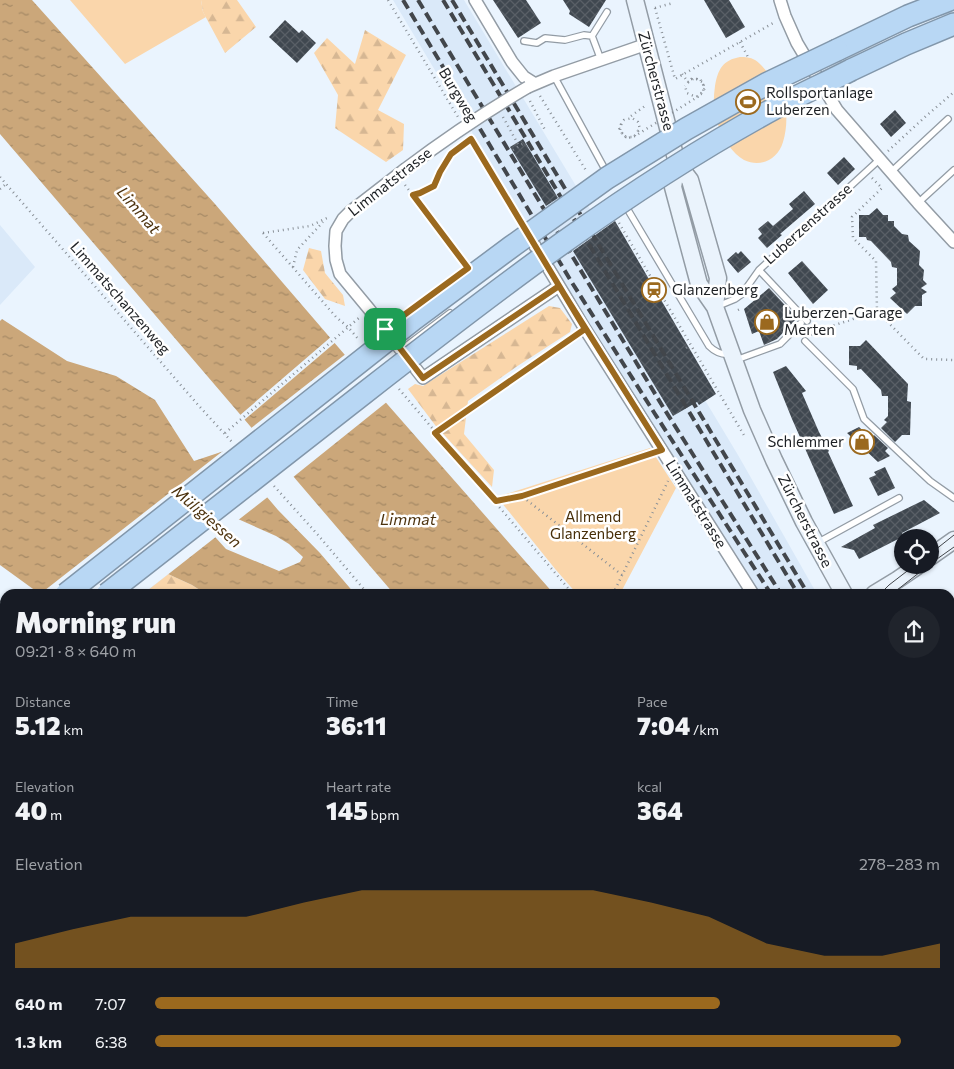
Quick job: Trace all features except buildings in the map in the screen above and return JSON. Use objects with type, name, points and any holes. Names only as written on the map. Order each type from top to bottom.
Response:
[{"type":"highway","points":[[72,589],[414,319],[607,178],[686,129],[768,83],[908,16],[949,0]]},
{"type":"highway","points":[[113,589],[428,344],[522,273],[625,200],[700,152],[777,107],[906,44],[954,24]]},
{"type":"main road","name":"Zürcherstrasse","points":[[635,0],[677,163],[690,180],[718,278],[715,307],[752,410],[765,440],[800,513],[841,589]]},
{"type":"main road","points":[[939,551],[954,540]]},
{"type":"main road","points":[[884,589],[906,574]]},
{"type":"street","points":[[475,0],[512,62],[532,86]]},
{"type":"street","points":[[780,0],[797,43],[838,110],[954,242]]},
{"type":"street","name":"Limmatstrasse","points":[[559,286],[423,378],[401,350],[389,326],[340,274],[336,260],[336,231],[343,219],[351,211],[406,176],[446,139],[492,108],[554,76],[647,44]]},
{"type":"street","name":"Limmatstrasse","points":[[520,230],[533,252],[559,286],[750,589]]},
{"type":"lane","points":[[592,36],[608,12]]},
{"type":"lane","points":[[524,41],[537,42],[545,38],[565,40],[584,34],[592,36]]},
{"type":"lane","points":[[592,36],[601,60]]},
{"type":"lane","points":[[554,76],[613,182]]},
{"type":"lane","points":[[891,172],[948,119]]},
{"type":"lane","name":"Luberzenstrasse","points":[[715,307],[742,294],[759,270],[880,159]]},
{"type":"lane","points":[[918,203],[954,170]]},
{"type":"lane","points":[[618,191],[709,346],[714,351],[733,358],[780,344],[804,322],[759,270]]},
{"type":"lane","points":[[401,350],[454,311]]},
{"type":"lane","points":[[805,341],[853,389],[864,419],[930,481],[954,498]]},
{"type":"lane","points":[[816,544],[899,498]]},
{"type":"path","name":"Burgweg","points":[[388,0],[461,123]]},
{"type":"path","points":[[673,3],[655,8],[675,79],[785,16]]},
{"type":"path","points":[[740,42],[748,57]]},
{"type":"path","points":[[621,124],[620,132],[626,137],[634,137],[638,131],[640,129],[638,122],[632,118],[624,120],[619,128],[623,135],[628,138],[635,136],[699,96],[705,88],[700,79],[691,79],[685,86],[688,93],[696,97],[703,93],[704,83],[695,78],[688,82],[682,74]]},
{"type":"path","points":[[880,159],[954,92]]},
{"type":"path","points":[[540,96],[587,172]]},
{"type":"path","points":[[530,101],[545,130]]},
{"type":"path","points":[[631,116],[645,106]]},
{"type":"path","points":[[504,118],[519,146]]},
{"type":"path","name":"Burgweg","points":[[466,131],[520,230]]},
{"type":"path","points":[[465,143],[471,139]]},
{"type":"path","points":[[513,150],[524,143]]},
{"type":"path","points":[[413,195],[434,186],[451,154],[459,147]]},
{"type":"path","points":[[866,171],[882,188],[852,217],[853,238],[876,261],[877,311],[924,359],[954,360]]},
{"type":"path","points":[[404,183],[406,176]]},
{"type":"path","name":"Limmatschanzenweg","points":[[0,177],[225,434],[348,327]]},
{"type":"path","points":[[0,189],[6,184]]},
{"type":"path","points":[[407,187],[468,268]]},
{"type":"path","points":[[332,214],[310,226],[263,234],[360,342]]},
{"type":"path","points":[[293,267],[297,250],[325,219]]},
{"type":"path","points":[[618,223],[746,437]]},
{"type":"path","points":[[805,341],[814,332],[877,311]]},
{"type":"path","points":[[435,433],[585,329]]},
{"type":"path","points":[[686,348],[690,345]]},
{"type":"path","points":[[398,387],[435,433],[496,501],[570,589]]},
{"type":"path","points":[[496,501],[522,496],[662,450]]},
{"type":"path","points":[[615,589],[674,468]]},
{"type":"path","points":[[269,481],[365,589]]},
{"type":"path","points":[[522,496],[622,575]]},
{"type":"shaded area","points":[[393,0],[464,0],[738,455],[814,589],[756,589],[576,306]]},
{"type":"shaded area","points":[[0,225],[35,267],[0,305]]},
{"type":"green space","points":[[70,0],[201,0],[206,17],[125,64]]},
{"type":"green space","points":[[201,0],[237,0],[256,27],[225,53],[203,12]]},
{"type":"green space","points":[[365,30],[406,55],[378,110],[404,124],[403,150],[386,162],[335,128],[338,95],[314,53],[327,38],[355,64]]},
{"type":"green space","name":"Rollsportanlage Luberzen","points":[[740,57],[753,59],[765,69],[778,90],[786,111],[786,130],[781,148],[773,157],[757,163],[744,160],[729,146],[717,122],[714,107],[715,86],[722,66],[729,60]]},
{"type":"green space","points":[[309,248],[321,251],[325,273],[343,295],[345,306],[325,299],[303,270]]},
{"type":"green space","points":[[549,306],[560,308],[572,324],[570,332],[468,401],[464,434],[494,470],[492,487],[435,425],[408,389],[415,384],[423,386]]},
{"type":"green space","name":"Allmend Glanzenberg","points":[[650,448],[676,488],[623,589],[573,589],[497,497]]},
{"type":"green space","points":[[168,574],[198,589],[149,589]]},
{"type":"water","name":"Limmat","points":[[0,0],[32,0],[215,204],[550,589],[390,589],[0,134]]},
{"type":"water","points":[[2,319],[67,361],[116,376],[155,400],[194,461],[227,450],[278,510],[320,553],[351,589],[198,589],[168,574],[149,589],[33,589],[0,565],[0,321]],"holes":[[[216,501],[229,515],[276,536],[289,544],[303,557],[300,562],[279,571],[226,549],[196,516]]]},
{"type":"pier","points":[[332,336],[337,341],[243,421],[239,416]]},
{"type":"pier","points":[[347,353],[388,401],[292,478],[250,429]]},
{"type":"pier","points":[[228,447],[269,496],[237,521],[228,517],[215,504],[200,516],[217,536],[149,589],[46,589]]},
{"type":"tram line","points":[[939,547],[954,535]]},
{"type":"tram line","points":[[939,558],[954,547]]},
{"type":"tram line","points":[[885,589],[903,574]]},
{"type":"tram line","points":[[898,589],[918,574]]},
{"type":"railway","points":[[403,0],[571,281],[768,589]]},
{"type":"railway","points":[[418,0],[663,407],[778,589]]},
{"type":"railway","points":[[443,0],[795,589]]},
{"type":"railway","points":[[452,0],[805,589]]},
{"type":"place","name":"Rollsportanlage Luberzen","points":[[748,102]]},
{"type":"place","name":"Glanzenberg","points":[[654,290]]},
{"type":"place","name":"Luberzen-Garage Merten","points":[[767,322]]},
{"type":"place","name":"Schlemmer","points":[[862,442]]},
{"type":"route","points":[[385,329],[423,378],[559,286],[585,329],[662,450],[522,496],[496,501],[435,433],[585,329],[471,139],[451,154],[434,186],[413,195],[468,268],[385,329]]},
{"type":"water label","name":"Müligiessen","points":[[207,516]]}]
